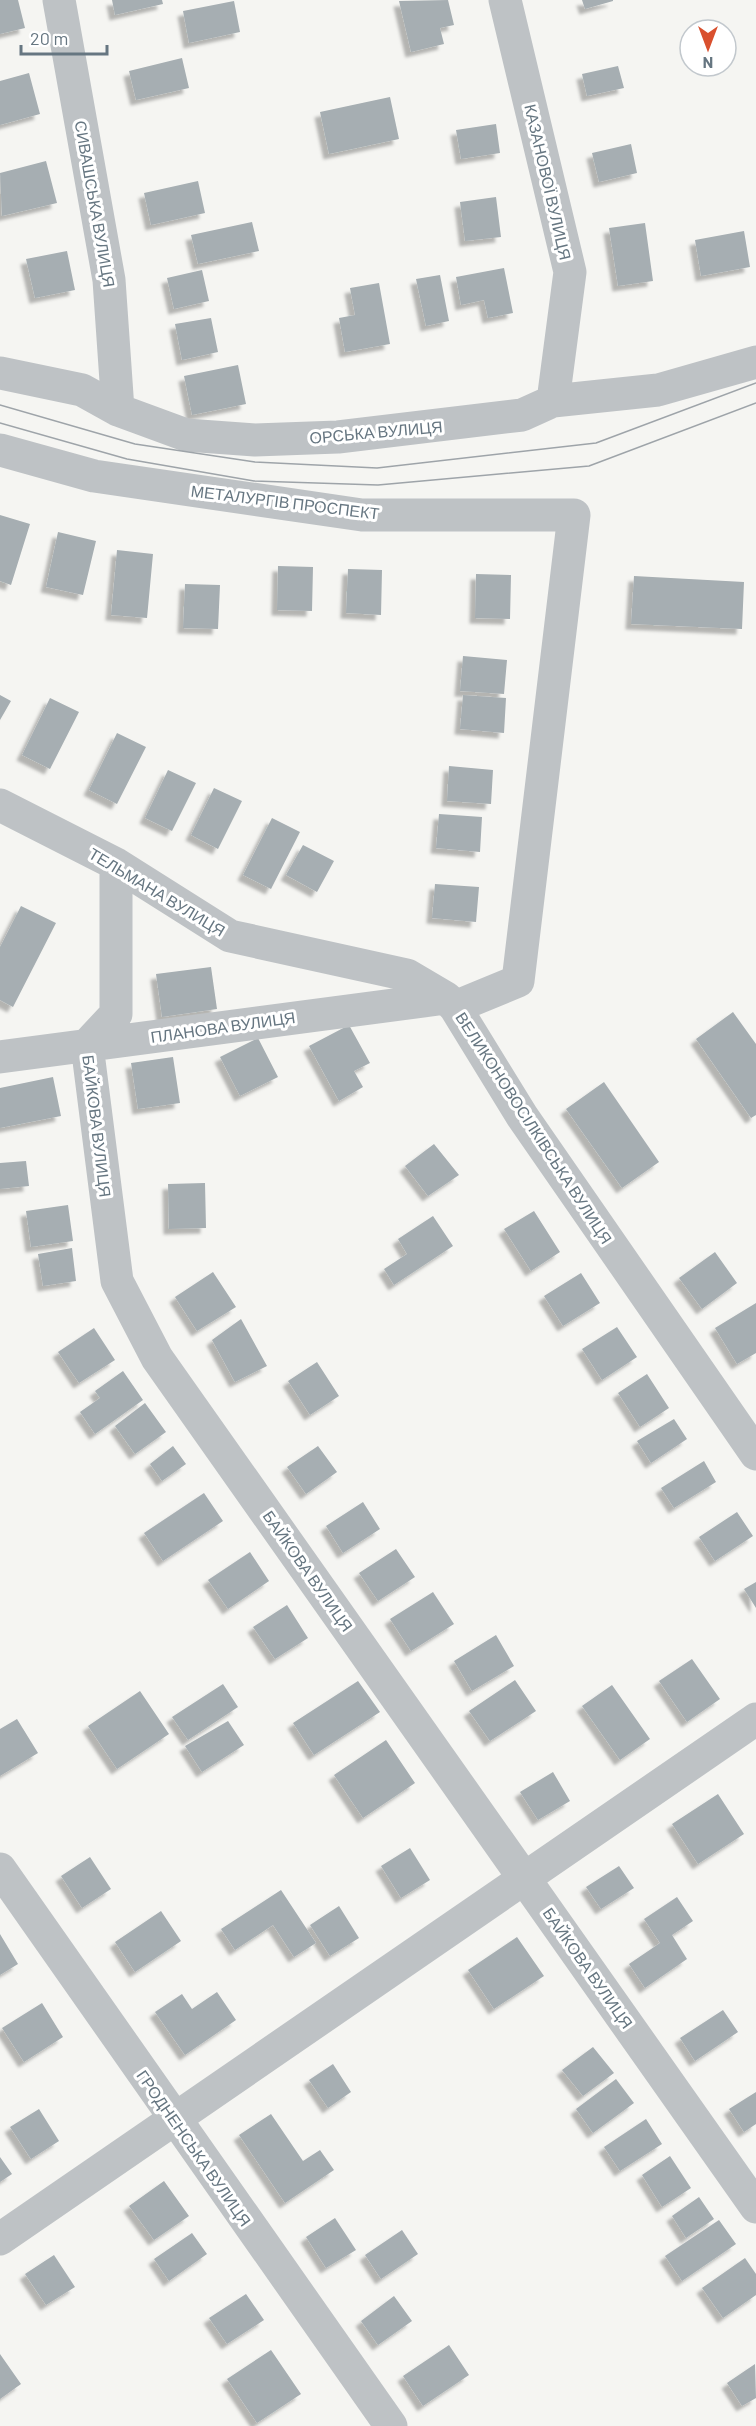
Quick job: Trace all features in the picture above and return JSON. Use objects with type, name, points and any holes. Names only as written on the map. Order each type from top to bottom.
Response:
[{"type":"street","name":"СИВАШСЬКА ВУЛИЦЯ","points":[[59,0],[109,280],[118,410]]},
{"type":"street","name":"КАЗАНОВОЇ ВУЛИЦЯ","points":[[505,0],[570,272],[553,401]]},
{"type":"street","name":"ОРСЬКА ВУЛИЦЯ","points":[[0,373],[82,390],[118,410],[186,435],[255,440],[338,437],[522,415],[553,401],[658,390],[756,362]]},
{"type":"street","name":"МЕТАЛУРГІВ ПРОСПЕКТ","points":[[0,450],[94,476],[362,515],[574,515]]},
{"type":"street","name":"ВЕЛИКОНОВОСІЛКІВСЬКА ВУЛИЦЯ","points":[[574,515],[518,981],[450,1002],[522,1116],[756,1454]]},
{"type":"street","name":"ТЕЛЬМАНА ВУЛИЦЯ","points":[[0,805],[116,864],[230,936],[406,975],[450,1002]]},
{"type":"street","name":"БАЙКОВА ВУЛИЦЯ","points":[[116,864],[116,1014],[87,1045],[117,1281],[157,1358],[756,2207]]},
{"type":"street","name":"ПЛАНОВА ВУЛИЦЯ","points":[[0,1057],[450,1002]]},
{"type":"street","points":[[0,2240],[756,1719]]},
{"type":"street","name":"ГРОДНЕНСЬКА ВУЛИЦЯ","points":[[0,1869],[391,2426]]},
{"type":"building","points":[[0,0],[18,0],[25,28],[0,34]]},
{"type":"building","points":[[112,0],[162,0],[163,4],[115,15]]},
{"type":"building","points":[[448,0],[454,25],[440,28],[444,44],[411,52],[399,1]]},
{"type":"building","points":[[582,0],[613,0],[613,1],[585,9]]},
{"type":"building","points":[[234,1],[240,32],[189,43],[183,11]]},
{"type":"building","points":[[182,58],[189,88],[136,100],[129,71]]},
{"type":"building","points":[[618,66],[624,88],[587,96],[582,74]]},
{"type":"building","points":[[29,73],[40,114],[0,125],[0,81]]},
{"type":"building","points":[[390,97],[399,139],[329,154],[320,112]]},
{"type":"building","points":[[496,124],[500,153],[461,159],[456,130]]},
{"type":"building","points":[[631,144],[637,173],[599,182],[592,153]]},
{"type":"building","points":[[46,161],[57,203],[2,216],[0,173]]},
{"type":"building","points":[[198,181],[205,213],[151,225],[144,193]]},
{"type":"building","points":[[496,197],[501,237],[465,241],[460,202]]},
{"type":"building","points":[[252,222],[259,251],[198,264],[191,235]]},
{"type":"building","points":[[645,223],[653,281],[618,286],[609,228]]},
{"type":"building","points":[[744,231],[750,267],[701,276],[695,240]]},
{"type":"building","points":[[67,251],[75,290],[35,298],[26,259]]},
{"type":"building","points":[[504,268],[513,313],[488,318],[484,300],[461,305],[456,277]]},
{"type":"building","points":[[202,270],[209,301],[174,309],[167,278]]},
{"type":"building","points":[[440,275],[449,321],[426,326],[416,279]]},
{"type":"building","points":[[379,283],[390,344],[345,352],[339,318],[355,315],[350,288]]},
{"type":"building","points":[[211,318],[218,352],[182,360],[175,324]]},
{"type":"building","points":[[238,365],[246,404],[192,415],[184,376]]},
{"type":"building","points":[[0,515],[30,524],[11,585],[0,581]]},
{"type":"building","points":[[58,532],[96,541],[83,595],[46,587]]},
{"type":"building","points":[[117,550],[153,554],[147,618],[111,615]]},
{"type":"building","points":[[278,566],[313,567],[312,611],[277,610]]},
{"type":"building","points":[[348,569],[382,570],[381,615],[346,613]]},
{"type":"building","points":[[476,574],[511,575],[510,619],[475,618]]},
{"type":"building","points":[[634,576],[744,582],[742,629],[631,624]]},
{"type":"building","points":[[185,584],[220,585],[218,629],[183,628]]},
{"type":"building","points":[[463,656],[507,660],[504,694],[460,691]]},
{"type":"building","points":[[0,695],[11,701],[0,720]]},
{"type":"building","points":[[463,695],[506,698],[504,733],[460,729]]},
{"type":"building","points":[[50,698],[79,712],[50,769],[22,755]]},
{"type":"building","points":[[117,733],[146,747],[117,804],[89,790]]},
{"type":"building","points":[[449,766],[493,770],[491,804],[447,801]]},
{"type":"building","points":[[168,770],[196,783],[172,831],[145,818]]},
{"type":"building","points":[[214,788],[242,801],[218,849],[191,835]]},
{"type":"building","points":[[439,814],[482,817],[480,852],[436,848]]},
{"type":"building","points":[[272,818],[300,832],[271,889],[243,875]]},
{"type":"building","points":[[303,845],[334,861],[317,892],[286,875]]},
{"type":"building","points":[[435,884],[479,887],[476,922],[432,918]]},
{"type":"building","points":[[21,906],[56,923],[13,1007],[0,1000],[0,947]]},
{"type":"building","points":[[211,967],[217,1009],[162,1017],[156,974]]},
{"type":"building","points":[[733,1012],[756,1044],[756,1115],[751,1118],[696,1039]]},
{"type":"building","points":[[349,1025],[370,1063],[354,1071],[363,1087],[339,1101],[309,1046]]},
{"type":"building","points":[[258,1038],[278,1077],[240,1096],[220,1057]]},
{"type":"building","points":[[173,1057],[180,1103],[138,1109],[131,1063]]},
{"type":"building","points":[[53,1077],[61,1116],[0,1128],[0,1088]]},
{"type":"building","points":[[604,1082],[659,1162],[622,1188],[566,1109]]},
{"type":"building","points":[[434,1144],[459,1175],[428,1196],[405,1166]]},
{"type":"building","points":[[26,1161],[29,1186],[0,1189],[0,1163]]},
{"type":"building","points":[[205,1183],[206,1228],[169,1229],[168,1184]]},
{"type":"building","points":[[68,1205],[73,1241],[31,1247],[26,1211]]},
{"type":"building","points":[[534,1211],[560,1252],[531,1271],[504,1229]]},
{"type":"building","points":[[433,1216],[453,1246],[394,1285],[384,1269],[407,1254],[398,1239]]},
{"type":"building","points":[[72,1248],[76,1281],[43,1286],[38,1254]]},
{"type":"building","points":[[715,1252],[737,1283],[702,1309],[679,1278]]},
{"type":"building","points":[[213,1272],[236,1307],[197,1331],[175,1297]]},
{"type":"building","points":[[581,1273],[600,1303],[563,1326],[544,1296]]},
{"type":"building","points":[[756,1303],[756,1353],[737,1364],[715,1328]]},
{"type":"building","points":[[241,1319],[267,1366],[235,1382],[212,1340]]},
{"type":"building","points":[[617,1327],[637,1357],[602,1380],[582,1349]]},
{"type":"building","points":[[94,1328],[115,1360],[79,1383],[58,1352]]},
{"type":"building","points":[[317,1362],[339,1396],[310,1415],[288,1381]]},
{"type":"building","points":[[123,1371],[143,1400],[95,1434],[80,1412],[100,1398],[95,1391]]},
{"type":"building","points":[[647,1374],[669,1408],[640,1427],[618,1393]]},
{"type":"building","points":[[145,1403],[166,1432],[135,1454],[115,1426]]},
{"type":"building","points":[[674,1419],[687,1439],[651,1463],[637,1441]]},
{"type":"building","points":[[173,1446],[186,1464],[162,1481],[150,1464]]},
{"type":"building","points":[[318,1446],[337,1472],[306,1494],[287,1467]]},
{"type":"building","points":[[704,1461],[716,1482],[674,1508],[661,1488]]},
{"type":"building","points":[[204,1493],[223,1521],[163,1561],[144,1533]]},
{"type":"building","points":[[363,1502],[380,1529],[343,1553],[326,1526]]},
{"type":"building","points":[[737,1512],[753,1536],[715,1561],[699,1537]]},
{"type":"building","points":[[396,1549],[415,1577],[378,1601],[359,1573]]},
{"type":"building","points":[[250,1552],[269,1581],[228,1609],[208,1580]]},
{"type":"building","points":[[756,1582],[756,1608],[744,1589]]},
{"type":"building","points":[[433,1592],[454,1624],[411,1651],[390,1619]]},
{"type":"building","points":[[287,1605],[308,1638],[275,1659],[253,1627]]},
{"type":"building","points":[[496,1635],[514,1666],[472,1691],[454,1661]]},
{"type":"building","points":[[692,1659],[720,1699],[687,1722],[659,1681]]},
{"type":"building","points":[[515,1680],[536,1711],[490,1741],[469,1711]]},
{"type":"building","points":[[358,1681],[380,1712],[314,1755],[293,1723]]},
{"type":"building","points":[[223,1684],[238,1707],[188,1740],[172,1717]]},
{"type":"building","points":[[612,1685],[650,1739],[620,1760],[582,1706]]},
{"type":"building","points":[[140,1691],[169,1734],[117,1769],[88,1726]]},
{"type":"building","points":[[17,1719],[38,1753],[0,1776],[0,1729]]},
{"type":"building","points":[[228,1721],[244,1745],[202,1772],[185,1746]]},
{"type":"building","points":[[386,1740],[415,1783],[363,1818],[334,1775]]},
{"type":"building","points":[[553,1772],[570,1801],[538,1820],[520,1792]]},
{"type":"building","points":[[718,1794],[744,1834],[698,1864],[672,1824]]},
{"type":"building","points":[[410,1848],[430,1880],[401,1898],[381,1866]]},
{"type":"building","points":[[90,1857],[111,1889],[82,1908],[61,1876]]},
{"type":"building","points":[[619,1866],[634,1888],[601,1909],[586,1887]]},
{"type":"building","points":[[281,1890],[316,1943],[294,1957],[273,1925],[235,1950],[221,1929]]},
{"type":"building","points":[[677,1897],[693,1921],[672,1935],[687,1959],[645,1988],[629,1964],[660,1943],[644,1919]]},
{"type":"building","points":[[339,1906],[359,1938],[330,1956],[310,1925]]},
{"type":"building","points":[[161,1911],[181,1941],[135,1972],[115,1942]]},
{"type":"building","points":[[0,1934],[18,1964],[0,1975]]},
{"type":"building","points":[[517,1937],[544,1976],[494,2009],[468,1970]]},
{"type":"building","points":[[217,1992],[236,2020],[185,2055],[155,2012],[182,1994],[192,2009]]},
{"type":"building","points":[[42,2003],[63,2037],[24,2062],[2,2028]]},
{"type":"building","points":[[723,2010],[738,2032],[695,2061],[680,2038]]},
{"type":"building","points":[[593,2047],[614,2073],[583,2096],[562,2070]]},
{"type":"building","points":[[333,2064],[351,2092],[328,2108],[309,2080]]},
{"type":"building","points":[[616,2079],[634,2103],[593,2133],[576,2109]]},
{"type":"building","points":[[756,2092],[756,2124],[744,2132],[729,2109]]},
{"type":"building","points":[[39,2109],[59,2141],[31,2159],[10,2127]]},
{"type":"building","points":[[271,2114],[303,2161],[320,2150],[334,2170],[285,2203],[239,2135]]},
{"type":"building","points":[[646,2119],[662,2144],[620,2171],[604,2147]]},
{"type":"building","points":[[670,2156],[691,2188],[662,2207],[642,2175]]},
{"type":"building","points":[[0,2157],[12,2174],[0,2182]]},
{"type":"building","points":[[164,2181],[189,2216],[154,2240],[129,2206]]},
{"type":"building","points":[[699,2197],[714,2219],[686,2238],[672,2216]]},
{"type":"building","points":[[335,2218],[356,2250],[326,2268],[306,2237]]},
{"type":"building","points":[[719,2220],[736,2244],[682,2281],[665,2256]]},
{"type":"building","points":[[402,2230],[418,2254],[381,2279],[365,2255]]},
{"type":"building","points":[[192,2233],[207,2254],[169,2281],[154,2259]]},
{"type":"building","points":[[54,2255],[75,2287],[46,2305],[25,2274]]},
{"type":"building","points":[[745,2258],[756,2274],[756,2295],[723,2318],[702,2288]]},
{"type":"building","points":[[246,2294],[264,2320],[227,2344],[209,2318]]},
{"type":"building","points":[[394,2296],[412,2321],[378,2345],[361,2321]]},
{"type":"building","points":[[449,2345],[469,2375],[423,2406],[403,2376]]},
{"type":"building","points":[[271,2350],[301,2394],[257,2423],[227,2379]]},
{"type":"building","points":[[0,2354],[21,2384],[0,2399]]},
{"type":"building","points":[[755,2364],[756,2398],[742,2406],[727,2383]]},
{"type":"tram line","points":[[0,405],[135,444],[255,462],[377,468],[596,443],[756,383]]},
{"type":"tram line","points":[[0,423],[127,459],[254,481],[378,485],[589,466],[756,403]]}]
